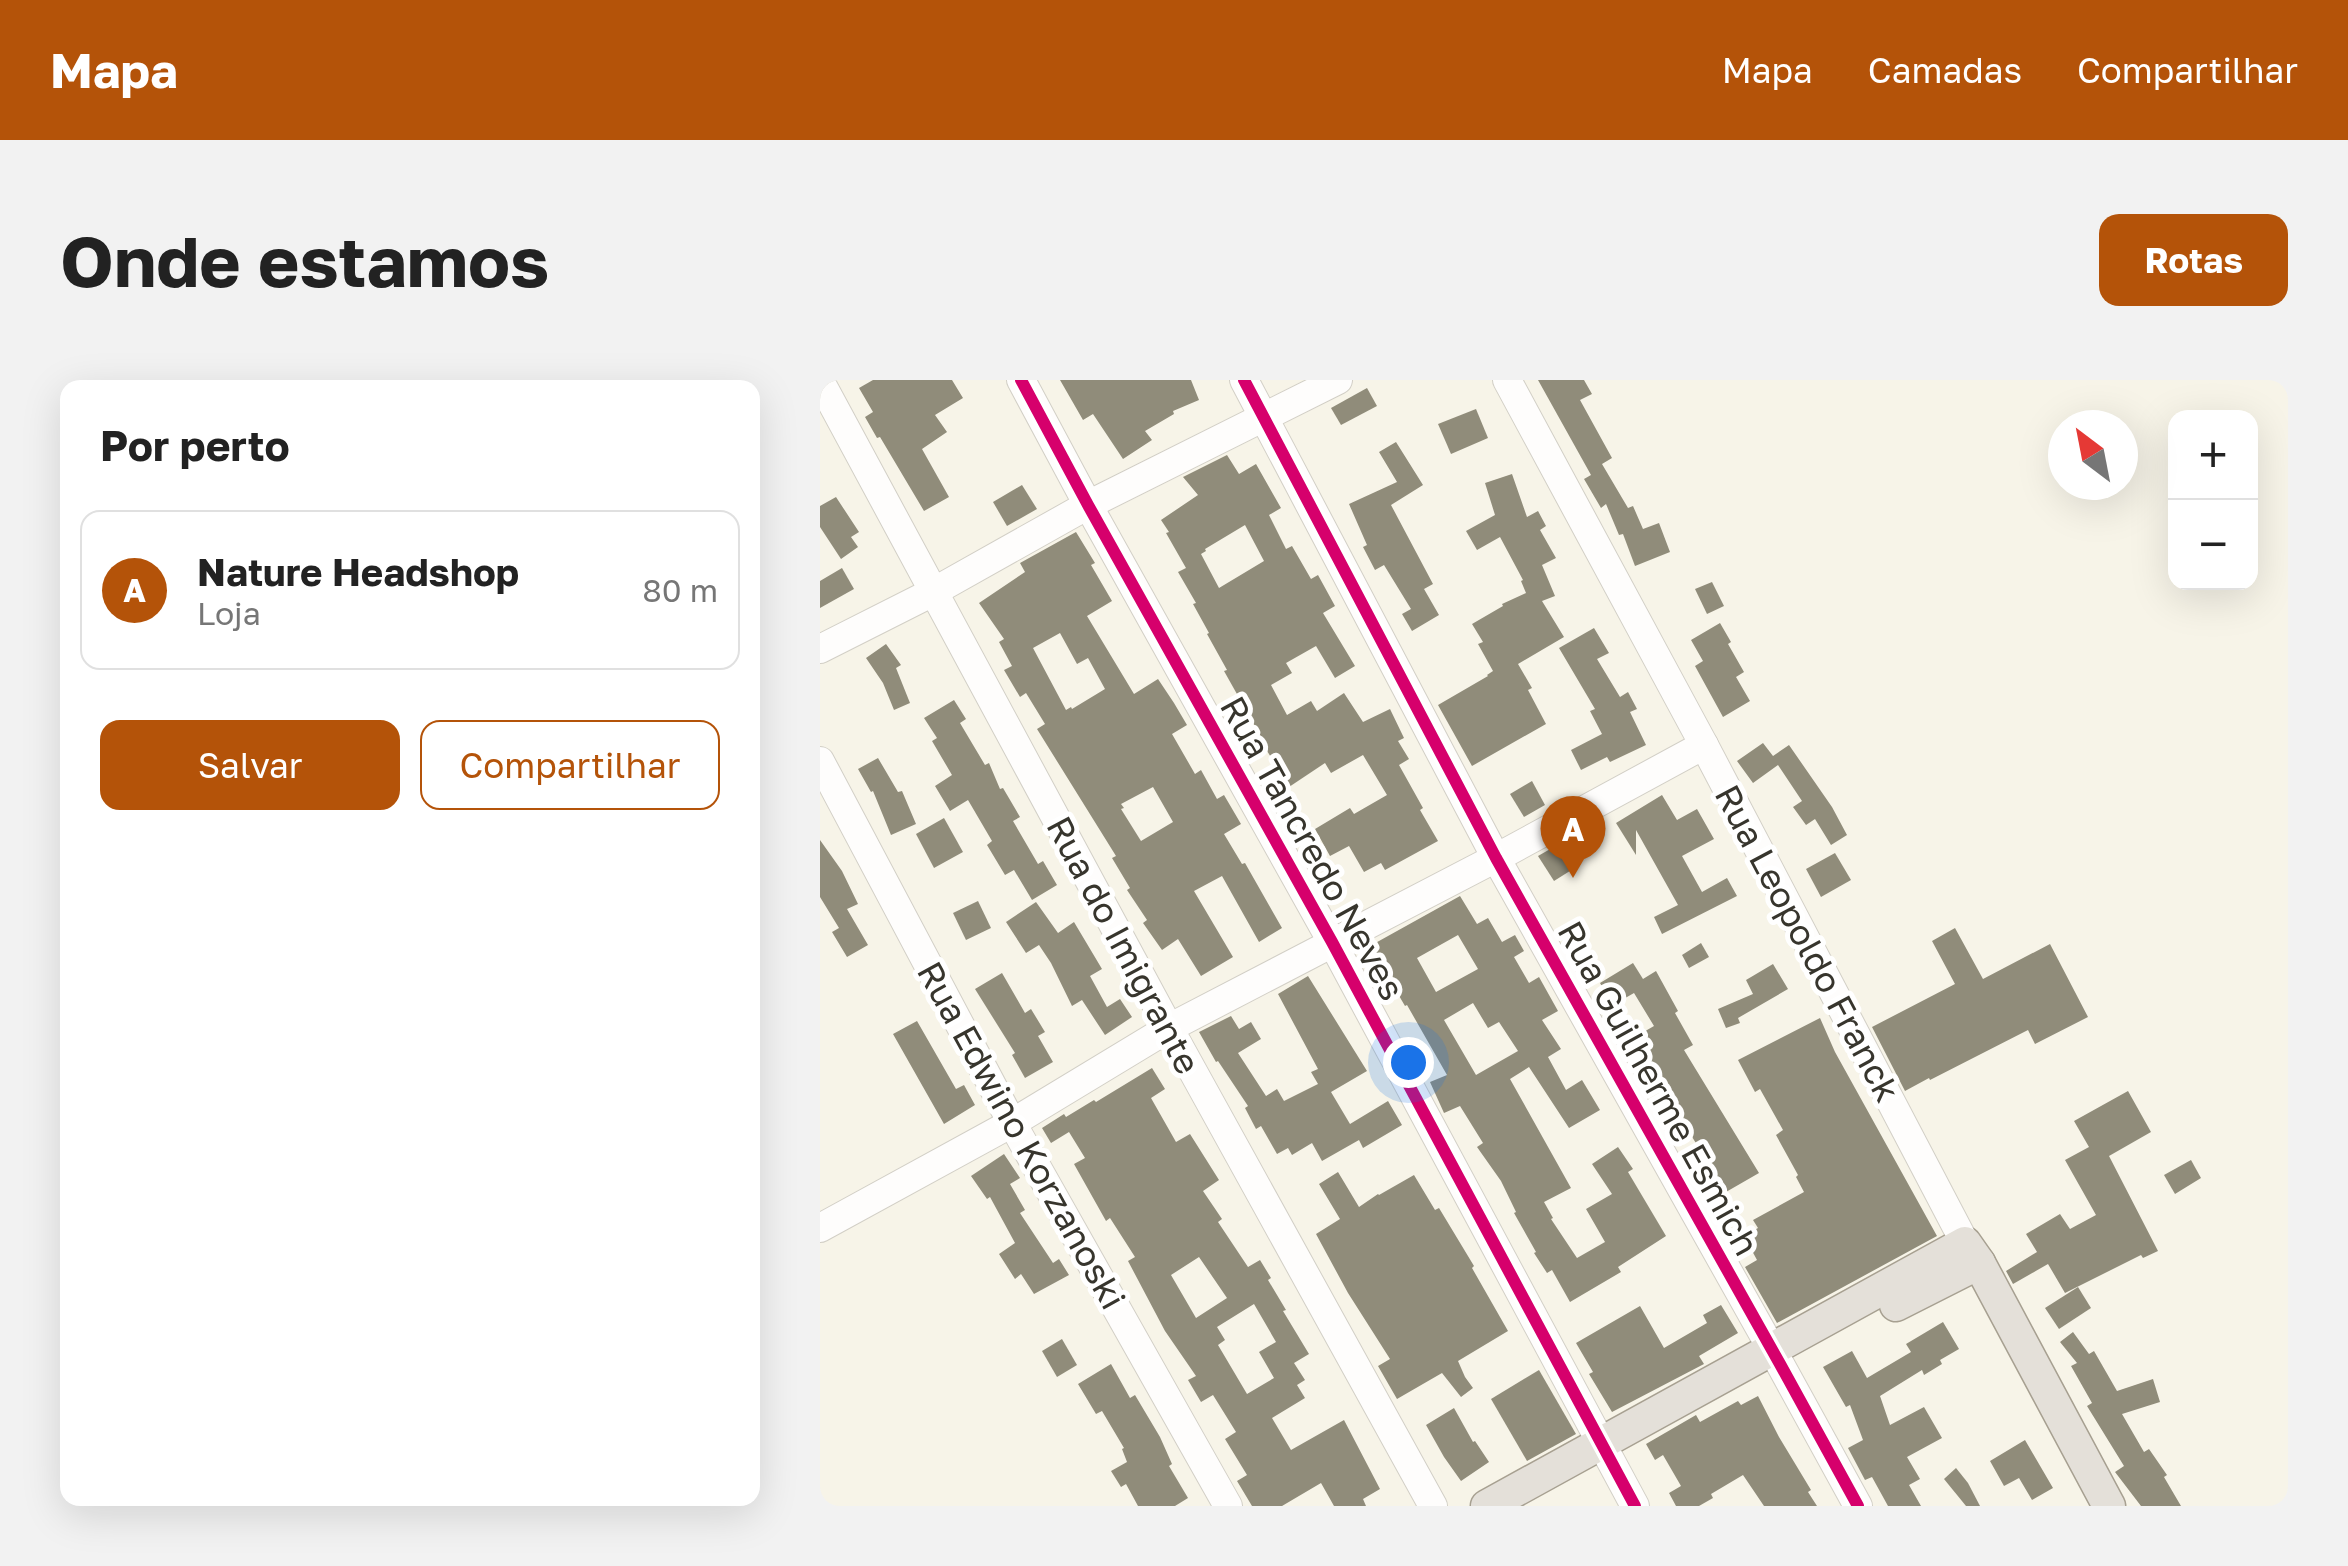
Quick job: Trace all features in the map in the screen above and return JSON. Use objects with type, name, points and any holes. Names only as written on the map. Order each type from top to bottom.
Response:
[{"type":"main road","points":[[1487,1506],[1606,1452],[1972,1253]]},
{"type":"main road","name":"Rua Leopoldo Franck","points":[[1972,1253],[2109,1506]]},
{"type":"main road","points":[[1528,1506],[1606,1452]]},
{"type":"street","name":"Rua do Imigrante","points":[[820,380],[1169,1028],[1434,1506]]},
{"type":"street","name":"Rua Tancredo Neves","points":[[1021,380],[1332,942],[1635,1506]]},
{"type":"street","name":"Rua Guilherme Esmich","points":[[1244,380],[1496,858],[1858,1506]]},
{"type":"street","points":[[820,650],[934,592],[1088,505],[1338,380]]},
{"type":"street","name":"Rua Leopoldo Franck","points":[[1507,380],[1972,1253]]},
{"type":"street","points":[[820,1228],[1012,1123],[1169,1028],[1704,745]]},
{"type":"street","name":"Rua Edwino Korzanoski","points":[[820,761],[1012,1123],[1228,1506]]},
{"type":"building","points":[[873,380],[952,380],[963,398],[935,415],[947,432],[922,449],[949,497],[924,511],[865,417],[873,412],[859,388]]},
{"type":"building","points":[[1060,380],[1191,380],[1199,400],[1173,411],[1174,414],[1145,431],[1152,440],[1123,459],[1093,414],[1083,420]]},
{"type":"building","points":[[1538,380],[1584,380],[1592,394],[1580,400],[1612,458],[1602,464],[1628,508],[1633,506],[1643,529],[1659,523],[1670,552],[1635,566],[1606,504],[1601,508],[1584,479],[1591,475]]},
{"type":"building","points":[[1367,388],[1377,406],[1341,425],[1331,408]]},
{"type":"building","points":[[1476,409],[1488,438],[1451,454],[1438,424]]},
{"type":"building","points":[[1396,442],[1423,485],[1391,505],[1433,584],[1424,589],[1439,615],[1412,631],[1402,614],[1411,609],[1384,565],[1375,570],[1349,504],[1397,482],[1379,452]]},
{"type":"building","points":[[1227,455],[1239,474],[1256,464],[1281,508],[1269,515],[1286,549],[1292,546],[1311,579],[1318,575],[1335,606],[1323,613],[1355,666],[1335,678],[1316,646],[1286,663],[1292,673],[1271,685],[1287,715],[1311,701],[1317,711],[1344,693],[1363,722],[1390,709],[1404,738],[1398,741],[1409,759],[1399,765],[1438,841],[1385,870],[1381,863],[1364,872],[1349,846],[1330,856],[1315,829],[1350,808],[1354,814],[1387,795],[1363,755],[1331,773],[1325,763],[1289,787],[1224,671],[1227,670],[1193,604],[1196,603],[1178,572],[1186,568],[1161,520],[1198,495],[1183,477]],"holes":[[[1245,525],[1264,561],[1219,588],[1201,554]]]},
{"type":"building","points":[[1512,474],[1527,517],[1538,511],[1546,526],[1540,530],[1556,558],[1542,565],[1555,596],[1542,601],[1564,637],[1518,664],[1546,724],[1472,766],[1438,705],[1493,671],[1472,624],[1526,593],[1500,537],[1477,550],[1466,531],[1495,515],[1485,483]]},
{"type":"building","points":[[1022,485],[1037,509],[1007,526],[993,502]]},
{"type":"building","points":[[836,497],[859,532],[851,537],[858,547],[841,559],[820,527],[820,506]]},
{"type":"building","points":[[1076,532],[1112,601],[1087,616],[1134,694],[1158,679],[1187,725],[1172,734],[1195,774],[1201,770],[1217,799],[1224,795],[1241,824],[1224,834],[1282,928],[1259,942],[1222,876],[1194,891],[1233,957],[1201,976],[1178,939],[1162,950],[1143,923],[1147,920],[1127,890],[1130,888],[1112,858],[1116,856],[1037,729],[1045,724],[1026,693],[1020,697],[1004,670],[1012,666],[999,642],[1004,639],[979,603],[1025,572],[1020,563]],"holes":[[[1060,633],[1077,664],[1088,658],[1105,689],[1066,710],[1033,648]],[[1153,787],[1173,822],[1141,841],[1121,804]]]},
{"type":"building","points":[[842,568],[854,589],[820,608],[820,581]]},
{"type":"building","points":[[1712,582],[1724,606],[1707,614],[1695,589]]},
{"type":"building","points":[[1720,623],[1744,672],[1736,677],[1750,701],[1723,717],[1695,666],[1703,661],[1691,640]]},
{"type":"building","points":[[1594,628],[1609,653],[1597,659],[1620,697],[1628,692],[1637,709],[1630,712],[1646,745],[1581,770],[1571,750],[1602,734],[1590,711],[1595,709],[1559,648]]},
{"type":"building","points":[[886,644],[901,665],[896,668],[910,703],[894,710],[883,683],[866,658]]},
{"type":"building","points":[[954,700],[966,719],[960,723],[1020,817],[1013,821],[1038,864],[1043,861],[1057,885],[1032,900],[1014,870],[1005,875],[987,845],[992,841],[968,800],[950,811],[935,786],[952,775],[924,718]]},
{"type":"building","points":[[1763,743],[1773,756],[1789,745],[1847,835],[1831,845],[1815,819],[1806,825],[1793,807],[1802,801],[1778,765],[1753,783],[1737,761]]},
{"type":"building","points":[[878,758],[898,792],[902,791],[916,824],[891,835],[873,791],[858,769]]},
{"type":"building","points":[[1532,781],[1545,805],[1524,817],[1510,794]]},
{"type":"building","points":[[1662,795],[1677,820],[1697,809],[1714,839],[1682,856],[1702,892],[1727,878],[1737,896],[1662,934],[1654,917],[1678,905],[1636,830],[1636,855],[1616,823]]},
{"type":"building","points":[[944,818],[963,852],[934,868],[916,834]]},
{"type":"building","points":[[820,840],[842,871],[858,904],[847,909],[868,945],[847,957],[832,932],[839,928],[820,897]]},
{"type":"building","points":[[1566,840],[1581,864],[1554,881],[1538,856]]},
{"type":"building","points":[[1835,853],[1851,880],[1821,897],[1806,869]]},
{"type":"building","points":[[1460,896],[1477,924],[1488,918],[1502,942],[1515,935],[1524,951],[1514,957],[1529,983],[1539,977],[1558,1011],[1542,1020],[1561,1049],[1548,1057],[1566,1090],[1582,1080],[1600,1110],[1569,1128],[1529,1067],[1510,1079],[1571,1188],[1544,1202],[1551,1219],[1577,1258],[1605,1242],[1586,1209],[1612,1194],[1592,1164],[1618,1147],[1633,1169],[1628,1172],[1666,1236],[1618,1267],[1621,1272],[1570,1302],[1552,1270],[1547,1273],[1534,1253],[1501,1181],[1477,1147],[1483,1143],[1460,1106],[1444,1113],[1430,1082],[1447,1075],[1370,946]],"holes":[[[1458,935],[1478,969],[1436,992],[1417,958]],[[1473,1003],[1488,1028],[1499,1022],[1518,1051],[1476,1075],[1444,1020]]]},
{"type":"building","points":[[978,901],[991,928],[966,940],[953,913]]},
{"type":"building","points":[[1036,902],[1058,933],[1074,922],[1102,969],[1090,976],[1107,1007],[1120,999],[1132,1017],[1105,1035],[1082,1000],[1072,1006],[1039,945],[1026,953],[1006,922]]},
{"type":"building","points":[[1955,928],[1983,979],[2050,944],[2088,1017],[2035,1044],[2028,1030],[1905,1091],[1872,1027],[1955,984],[1932,941]]},
{"type":"building","points":[[1701,943],[1709,957],[1689,968],[1682,955]]},
{"type":"building","points":[[1633,963],[1643,979],[1656,971],[1693,1045],[1684,1050],[1759,1173],[1726,1192],[1670,1101],[1675,1098],[1656,1066],[1638,1076],[1621,1045],[1654,1026],[1634,993],[1613,1005],[1600,983]]},
{"type":"building","points":[[1773,964],[1788,989],[1738,1018],[1740,1023],[1726,1028],[1718,1009],[1753,994],[1746,980]]},
{"type":"building","points":[[1002,973],[1025,1013],[1031,1009],[1045,1032],[1038,1036],[1053,1062],[1025,1078],[1012,1055],[1015,1053],[975,989]]},
{"type":"building","points":[[1308,976],[1367,1071],[1331,1092],[1350,1124],[1388,1101],[1402,1125],[1363,1148],[1359,1140],[1322,1161],[1312,1143],[1292,1155],[1288,1148],[1277,1154],[1261,1126],[1256,1129],[1245,1108],[1248,1106],[1199,1032],[1231,1016],[1239,1029],[1251,1022],[1261,1039],[1238,1053],[1266,1096],[1277,1089],[1284,1101],[1318,1084],[1311,1072],[1318,1069],[1278,994]]},
{"type":"building","points":[[1820,1018],[1937,1236],[1777,1323],[1745,1267],[1757,1260],[1744,1236],[1758,1228],[1753,1220],[1804,1192],[1776,1135],[1783,1130],[1760,1089],[1755,1092],[1738,1060]]},
{"type":"building","points":[[917,1021],[956,1089],[964,1085],[975,1105],[944,1124],[893,1034]]},
{"type":"building","points":[[1152,1068],[1165,1089],[1151,1098],[1176,1142],[1190,1134],[1219,1180],[1203,1191],[1222,1219],[1218,1222],[1248,1267],[1260,1260],[1286,1310],[1283,1311],[1309,1354],[1294,1363],[1305,1380],[1297,1385],[1305,1398],[1272,1418],[1291,1450],[1344,1420],[1380,1489],[1363,1499],[1366,1506],[1334,1506],[1321,1483],[1282,1506],[1252,1506],[1237,1481],[1247,1475],[1225,1439],[1236,1432],[1213,1395],[1201,1402],[1188,1380],[1196,1376],[1165,1331],[1128,1261],[1135,1257],[1110,1218],[1106,1221],[1074,1164],[1085,1158],[1069,1132],[1051,1143],[1042,1128],[1064,1114],[1066,1117]],"holes":[[[1199,1257],[1227,1298],[1196,1318],[1171,1275]],[[1254,1304],[1276,1342],[1259,1352],[1274,1378],[1247,1394],[1218,1345],[1225,1340],[1217,1327]]]},
{"type":"building","points":[[2128,1091],[2151,1132],[2109,1156],[2158,1251],[2143,1258],[2141,1255],[2065,1293],[2048,1264],[2013,1284],[2006,1271],[2037,1252],[2026,1234],[2060,1214],[2070,1229],[2096,1215],[2065,1160],[2089,1147],[2074,1121]]},
{"type":"building","points":[[1004,1154],[1020,1178],[1010,1184],[1025,1210],[1020,1213],[1053,1263],[1059,1259],[1069,1275],[1034,1294],[1021,1274],[1015,1279],[999,1254],[1015,1243],[990,1197],[987,1199],[971,1176]]},
{"type":"building","points":[[2191,1160],[2201,1178],[2175,1194],[2164,1175]]},
{"type":"building","points":[[1338,1172],[1359,1207],[1414,1175],[1474,1266],[1508,1331],[1458,1361],[1473,1388],[1461,1397],[1442,1373],[1397,1399],[1378,1366],[1390,1359],[1316,1234],[1340,1219],[1319,1184]]},
{"type":"building","points":[[2078,1287],[2091,1308],[2059,1329],[2045,1308]]},
{"type":"building","points":[[1721,1305],[1738,1333],[1699,1356],[1704,1364],[1612,1412],[1576,1343],[1640,1306],[1664,1348],[1707,1323],[1703,1315]]},
{"type":"building","points":[[1943,1322],[1959,1349],[1924,1375],[1922,1370],[1880,1396],[1890,1425],[1924,1407],[1942,1438],[1907,1457],[1920,1479],[1909,1485],[1921,1506],[1888,1506],[1872,1477],[1865,1480],[1848,1448],[1863,1440],[1850,1405],[1846,1407],[1823,1367],[1852,1351],[1867,1378],[1911,1352],[1906,1344]]},
{"type":"building","points":[[2073,1332],[2089,1354],[2094,1351],[2117,1391],[2153,1379],[2160,1402],[2122,1414],[2144,1452],[2149,1449],[2167,1475],[2164,1477],[2181,1506],[2141,1506],[2115,1472],[2124,1466],[2087,1406],[2092,1403],[2071,1366],[2077,1363],[2060,1342]]},
{"type":"building","points":[[1062,1339],[1077,1365],[1057,1377],[1042,1351]]},
{"type":"building","points":[[1111,1364],[1130,1398],[1135,1395],[1160,1437],[1172,1464],[1169,1466],[1188,1498],[1175,1506],[1138,1506],[1126,1484],[1121,1487],[1111,1471],[1127,1462],[1124,1448],[1102,1411],[1096,1414],[1078,1384]]},
{"type":"building","points":[[1539,1370],[1576,1434],[1527,1461],[1491,1399]]},
{"type":"building","points":[[1758,1396],[1817,1506],[1764,1506],[1743,1475],[1699,1506],[1676,1506],[1669,1493],[1681,1486],[1663,1455],[1655,1460],[1646,1444],[1696,1415],[1700,1422],[1738,1401],[1741,1405]]},
{"type":"building","points":[[1454,1408],[1489,1462],[1461,1481],[1426,1425]]},
{"type":"building","points":[[2025,1440],[2053,1488],[2032,1500],[2019,1478],[2004,1486],[1990,1461]]},
{"type":"building","points":[[1956,1468],[1980,1506],[1966,1506],[1944,1479]]},
{"type":"cycle path","points":[[1021,380],[1332,942],[1635,1506]]},
{"type":"cycle path","points":[[1244,380],[1496,858],[1858,1506]]},
{"type":"place","name":"Nature Headshop","points":[[1573,878]]}]
